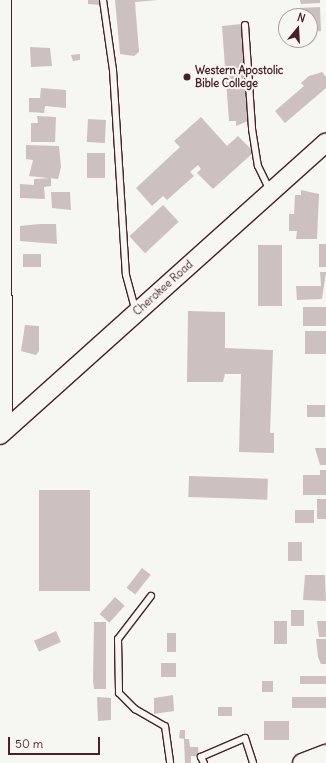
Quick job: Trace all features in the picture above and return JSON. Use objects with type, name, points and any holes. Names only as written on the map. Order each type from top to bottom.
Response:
[{"type":"street","points":[[3,432],[4,0]]},
{"type":"street","name":"Cherokee Road","points":[[3,432],[326,142]]},
{"type":"street","points":[[302,763],[326,754]]},
{"type":"lane","points":[[103,0],[114,85],[126,275],[136,313]]},
{"type":"lane","points":[[245,26],[252,129],[258,166],[270,192]]},
{"type":"lane","points":[[151,596],[118,639],[119,693],[134,709],[165,726],[170,763]]},
{"type":"lane","points":[[204,763],[201,756],[245,738],[253,763]]},
{"type":"building","points":[[88,0],[100,0],[101,5],[88,4]]},
{"type":"building","points":[[115,0],[158,0],[135,2],[139,52],[134,56],[120,54]]},
{"type":"building","points":[[300,0],[320,0],[320,3],[301,4]]},
{"type":"building","points":[[320,7],[321,31],[318,31],[318,8],[299,8]]},
{"type":"building","points":[[241,24],[248,121],[236,126],[236,121],[229,121],[222,26]]},
{"type":"building","points":[[30,47],[50,48],[52,66],[31,67]]},
{"type":"building","points":[[80,54],[80,60],[73,61],[71,55]]},
{"type":"building","points":[[322,72],[326,77],[326,88],[285,123],[275,111],[304,86],[301,83],[309,76]]},
{"type":"building","points":[[41,88],[66,90],[66,108],[45,106],[44,113],[29,112],[29,98],[40,98]]},
{"type":"building","points":[[37,116],[56,117],[55,142],[31,142],[31,123],[38,123]]},
{"type":"building","points":[[201,117],[227,146],[238,136],[254,152],[213,189],[197,173],[201,169],[198,165],[190,172],[194,176],[167,200],[163,196],[152,206],[136,188],[180,147],[174,141]]},
{"type":"building","points":[[88,119],[106,120],[105,143],[87,142]]},
{"type":"building","points":[[26,145],[59,146],[61,167],[58,179],[29,176],[33,160],[26,159]]},
{"type":"building","points":[[87,153],[105,153],[105,178],[87,178]]},
{"type":"building","points":[[51,178],[51,186],[44,187],[45,199],[20,198],[20,184],[34,185],[34,179]]},
{"type":"building","points":[[301,190],[319,194],[317,239],[296,239],[297,231],[289,231],[289,214],[294,214],[295,195],[301,195]]},
{"type":"building","points":[[51,192],[70,192],[71,210],[52,208]]},
{"type":"building","points":[[163,205],[179,222],[145,253],[129,236]]},
{"type":"building","points":[[56,224],[57,244],[20,241],[20,226]]},
{"type":"building","points":[[319,244],[326,244],[326,267],[319,267]]},
{"type":"building","points":[[258,245],[282,245],[282,306],[258,306]]},
{"type":"building","points":[[23,254],[41,254],[41,267],[23,267]]},
{"type":"building","points":[[320,272],[326,272],[322,299],[297,300],[296,286],[321,286]]},
{"type":"building","points":[[303,307],[326,307],[326,326],[303,326]]},
{"type":"building","points":[[188,311],[225,312],[225,348],[273,350],[270,433],[274,433],[274,453],[239,452],[241,374],[225,374],[223,382],[187,382]]},
{"type":"building","points":[[25,325],[39,326],[39,351],[36,355],[21,351]]},
{"type":"building","points":[[305,331],[326,331],[326,354],[305,354]]},
{"type":"building","points":[[307,405],[325,405],[325,417],[307,417]]},
{"type":"building","points":[[315,448],[326,448],[326,465],[320,465]]},
{"type":"building","points":[[320,470],[326,470],[326,495],[303,495],[303,475],[320,475]]},
{"type":"building","points":[[189,476],[268,479],[267,500],[188,497]]},
{"type":"building","points":[[39,490],[90,490],[90,591],[39,591]]},
{"type":"building","points":[[317,499],[326,499],[326,519],[317,519]]},
{"type":"building","points":[[295,510],[314,510],[314,523],[295,523]]},
{"type":"building","points":[[288,542],[302,542],[302,561],[288,561]]},
{"type":"building","points":[[142,568],[151,575],[135,594],[127,588]]},
{"type":"building","points":[[305,575],[325,575],[326,601],[303,600]]},
{"type":"building","points":[[115,597],[125,606],[109,623],[100,614]]},
{"type":"building","points":[[291,610],[304,610],[304,626],[291,626]]},
{"type":"building","points":[[274,621],[287,621],[287,644],[274,644]]},
{"type":"building","points":[[317,621],[326,621],[326,637],[319,637]]},
{"type":"building","points":[[94,622],[106,622],[106,689],[94,689]]},
{"type":"building","points":[[56,631],[61,642],[39,652],[34,641]]},
{"type":"building","points":[[167,633],[176,633],[176,652],[167,652]]},
{"type":"building","points":[[316,639],[326,639],[326,664],[321,664],[318,657]]},
{"type":"building","points":[[161,663],[176,663],[176,677],[161,677]]},
{"type":"building","points":[[300,676],[326,676],[326,684],[300,684]]},
{"type":"building","points":[[262,681],[273,681],[273,692],[262,692]]},
{"type":"building","points":[[173,695],[174,711],[154,714],[154,698]]},
{"type":"building","points":[[97,697],[111,698],[111,720],[98,721]]},
{"type":"building","points":[[292,697],[326,697],[326,708],[292,708]]},
{"type":"building","points":[[218,707],[232,707],[232,716],[218,716]]},
{"type":"building","points":[[264,721],[289,721],[289,740],[264,740]]},
{"type":"building","points":[[180,730],[185,730],[185,739],[179,738]]},
{"type":"building","points":[[184,739],[189,739],[190,747],[198,747],[199,756],[191,756],[191,763],[185,763]]},
{"type":"place","name":"Western Apostolic Bible College","points":[[187,77]]}]
